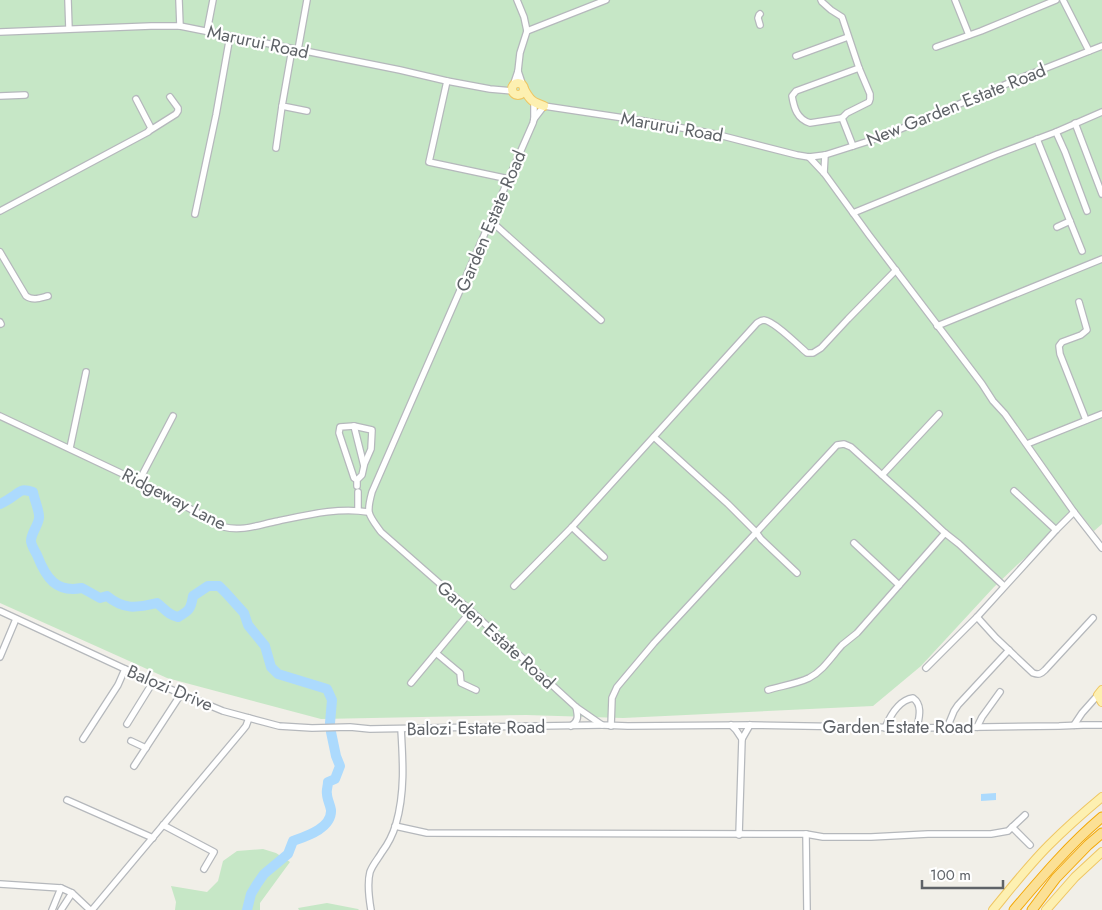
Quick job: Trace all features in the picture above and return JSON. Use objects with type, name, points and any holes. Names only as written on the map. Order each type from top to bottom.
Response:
[{"type":"highway","points":[[1014,910],[1062,854],[1102,817]]},
{"type":"highway","points":[[1032,910],[1056,878],[1102,833]]},
{"type":"main road","points":[[515,90],[522,93],[524,87]]},
{"type":"main road","name":"Garden Estate Road","points":[[524,87],[532,101]]},
{"type":"main road","name":"Marurui Road","points":[[515,90],[544,106]]},
{"type":"main road","points":[[1100,692],[1102,702]]},
{"type":"main road","points":[[993,910],[1050,844],[1102,797]]},
{"type":"main road","points":[[1046,910],[1102,852]]},
{"type":"street","points":[[68,0],[69,29]]},
{"type":"street","points":[[179,0],[180,26]]},
{"type":"street","points":[[207,31],[213,0]]},
{"type":"street","points":[[276,148],[282,106],[307,0]]},
{"type":"street","points":[[518,0],[527,31],[606,0]]},
{"type":"street","points":[[821,0],[842,17],[870,94],[870,99],[869,102],[847,113],[842,118],[810,123],[801,119],[792,96],[796,90],[859,68]]},
{"type":"street","points":[[955,0],[969,35]]},
{"type":"street","points":[[936,47],[1056,0]]},
{"type":"street","points":[[1063,0],[1089,51]]},
{"type":"street","points":[[760,14],[758,18],[760,25]]},
{"type":"street","name":"Marurui Road","points":[[0,32],[180,26],[447,81],[490,89],[515,90]]},
{"type":"street","name":"Garden Estate Road","points":[[524,87],[518,71],[520,53],[527,31]]},
{"type":"street","points":[[195,214],[216,115],[230,36]]},
{"type":"street","points":[[796,56],[848,37]]},
{"type":"street","name":"New Garden Estate Road","points":[[809,157],[825,155],[891,133],[1102,46]]},
{"type":"street","points":[[515,90],[518,71]]},
{"type":"street","points":[[447,81],[429,162],[509,179]]},
{"type":"street","points":[[0,96],[25,95]]},
{"type":"street","points":[[0,211],[149,131],[176,114],[178,108],[170,97]]},
{"type":"street","points":[[136,99],[150,126],[149,131]]},
{"type":"street","name":"Garden Estate Road","points":[[532,101],[534,119],[491,221],[376,480],[369,501],[368,512],[381,532],[576,707],[602,725],[750,725],[885,728],[1102,725]]},
{"type":"street","points":[[282,106],[307,112]]},
{"type":"street","points":[[534,119],[544,106]]},
{"type":"street","name":"Marurui Road","points":[[544,106],[715,134],[809,157]]},
{"type":"street","points":[[853,213],[1102,112]]},
{"type":"street","points":[[842,118],[853,146]]},
{"type":"street","points":[[1075,123],[1102,194]]},
{"type":"street","points":[[1056,132],[1087,211]]},
{"type":"street","points":[[1037,139],[1082,251]]},
{"type":"street","points":[[824,173],[825,155]]},
{"type":"street","points":[[809,157],[824,173],[993,401],[1005,414],[1074,512],[1102,548]]},
{"type":"street","points":[[491,221],[601,320]]},
{"type":"street","points":[[1057,227],[1070,222]]},
{"type":"street","points":[[0,252],[26,296],[30,299],[48,296]]},
{"type":"street","points":[[937,326],[1102,259]]},
{"type":"street","points":[[514,586],[572,527],[757,322],[762,320],[768,321],[807,353],[813,353],[821,348],[896,270]]},
{"type":"street","points":[[1079,302],[1087,330],[1081,335],[1060,343],[1059,348],[1086,420]]},
{"type":"street","points":[[70,448],[86,372]]},
{"type":"street","points":[[882,475],[939,414]]},
{"type":"street","points":[[1027,444],[1102,414]]},
{"type":"street","name":"Ridgeway Lane","points":[[0,416],[139,481],[230,529],[342,510],[368,512]]},
{"type":"street","points":[[139,481],[173,416]]},
{"type":"street","points":[[354,426],[364,466]]},
{"type":"street","points":[[357,486],[371,449],[372,430],[354,426],[340,428],[339,433],[357,486],[358,510]]},
{"type":"street","points":[[654,437],[728,504],[796,573]]},
{"type":"street","points":[[611,726],[612,698],[617,687],[654,643],[837,445],[848,445],[1004,586]]},
{"type":"street","points":[[1014,491],[1056,530]]},
{"type":"street","points":[[926,668],[977,617],[1074,512]]},
{"type":"street","points":[[572,527],[604,557]]},
{"type":"street","points":[[768,690],[793,684],[810,678],[815,674],[843,644],[857,633],[944,533]]},
{"type":"street","points":[[854,543],[899,585]]},
{"type":"street","name":"Balozi Drive","points":[[0,611],[153,682],[223,711],[279,726],[350,728]]},
{"type":"street","points":[[410,683],[471,611]]},
{"type":"street","points":[[977,617],[1033,673],[1038,674],[1041,674],[1093,618]]},
{"type":"street","points":[[0,657],[16,619]]},
{"type":"street","points":[[947,728],[956,708],[1009,650]]},
{"type":"street","points":[[436,653],[460,673],[461,683],[476,690]]},
{"type":"street","points":[[83,739],[126,669]]},
{"type":"street","points":[[127,724],[153,682]]},
{"type":"street","points":[[976,728],[1000,692]]},
{"type":"street","points":[[1074,725],[1100,692]]},
{"type":"street","points":[[134,766],[181,694]]},
{"type":"street","points":[[885,728],[891,714],[907,700],[913,698],[919,703],[920,708],[917,728]]},
{"type":"street","points":[[571,726],[578,718],[576,707]]},
{"type":"street","points":[[0,884],[61,888],[72,893],[91,910],[242,731],[249,718]]},
{"type":"street","name":"Balozi Estate Road","points":[[350,728],[401,729],[602,725]]},
{"type":"street","points":[[731,725],[742,739]]},
{"type":"street","points":[[739,835],[742,739],[750,725]]},
{"type":"street","points":[[371,910],[369,876],[395,826],[403,778],[401,729]]},
{"type":"street","points":[[131,741],[146,748]]},
{"type":"street","points":[[68,800],[153,838]]},
{"type":"street","points":[[395,826],[427,833],[806,834],[823,837],[871,838],[928,834],[991,834],[1008,831],[1025,815]]},
{"type":"street","points":[[163,826],[214,852],[204,869]]},
{"type":"street","points":[[1012,827],[1030,845]]},
{"type":"street","points":[[806,834],[807,910]]},
{"type":"street","points":[[52,910],[61,888]]},
{"type":"street","points":[[62,910],[72,893]]},
{"type":"green space","points":[[0,0],[1102,0],[1102,524],[1094,531],[1078,511],[994,587],[921,666],[873,706],[623,718],[526,715],[321,719],[167,678],[0,603]]},
{"type":"green space","points":[[263,849],[276,853],[290,862],[260,903],[260,910],[175,910],[176,902],[171,886],[207,892],[218,881],[223,861],[237,851]]},
{"type":"green space","points":[[327,903],[359,910],[299,910],[298,908]]},
{"type":"water","points":[[996,793],[996,800],[981,801],[981,794]]},
{"type":"waterway","points":[[0,504],[21,491],[33,492],[39,518],[31,538],[31,543],[44,571],[59,586],[73,589],[82,588],[100,598],[107,596],[119,604],[130,607],[157,603],[169,613],[178,617],[189,609],[193,596],[208,586],[219,586],[244,613],[248,625],[265,646],[271,667],[278,674],[327,689],[332,700],[330,723]]},
{"type":"waterway","points":[[247,910],[251,894],[257,884],[264,874],[288,854],[293,841],[318,830],[327,822],[330,816],[331,810],[327,798],[328,782],[335,779],[340,766],[331,732]]}]
